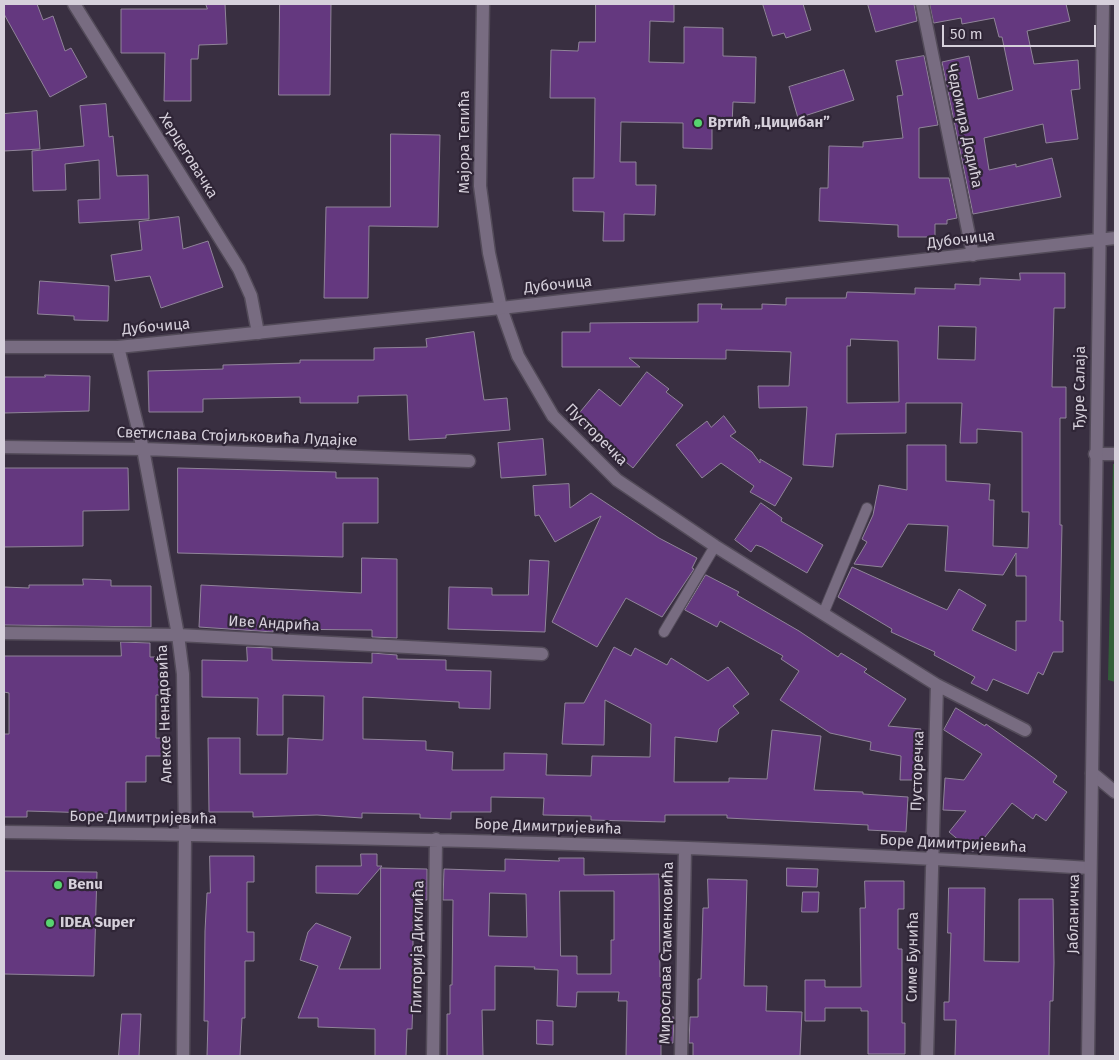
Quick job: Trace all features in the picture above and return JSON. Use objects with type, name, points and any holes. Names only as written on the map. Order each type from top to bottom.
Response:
[{"type":"street","name":"Херцеговачка","points":[[74,4],[239,268],[250,296],[258,333]]},
{"type":"street","name":"Мајора Тепића","points":[[484,4],[480,186],[489,254],[501,308]]},
{"type":"street","name":"Чедомира Додића","points":[[922,4],[973,256]]},
{"type":"street","name":"Ђуре Салаја","points":[[1092,773],[1102,4]]},
{"type":"street","name":"Дубочица","points":[[4,347],[118,347],[501,308],[973,256],[1115,238]]},
{"type":"street","name":"Пусторечка","points":[[501,308],[518,356],[553,416],[618,480],[715,546],[937,685],[1025,730]]},
{"type":"street","name":"Алексе Ненадовића","points":[[118,347],[143,449],[178,635],[183,674],[185,835],[183,1056]]},
{"type":"street","name":"Светислава Стојиљковића Лудајке","points":[[4,447],[143,449],[469,461]]},
{"type":"street","points":[[1095,454],[1115,454]]},
{"type":"street","name":"Иве Андрића","points":[[4,633],[178,635],[542,654]]},
{"type":"street","name":"Пусторечка","points":[[931,858],[937,685]]},
{"type":"street","points":[[1092,773],[1115,792]]},
{"type":"street","name":"Јабланичка","points":[[1088,1056],[1092,773]]},
{"type":"street","name":"Боре Димитријевића","points":[[4,832],[436,839],[931,858],[1090,868]]},
{"type":"street","name":"Глигорија Диклића","points":[[433,1056],[436,839]]},
{"type":"street","name":"Мирослава Стаменковића","points":[[681,1056],[685,849]]},
{"type":"street","name":"Симе Бунића","points":[[927,1056],[931,858]]},
{"type":"lane","points":[[823,614],[867,508]]},
{"type":"lane","points":[[664,632],[715,546]]},
{"type":"green space","points":[[1113,464],[1115,464],[1115,682],[1108,680]]},
{"type":"building","points":[[4,4],[37,4],[43,20],[53,16],[65,51],[71,48],[87,77],[50,97],[4,14]]},
{"type":"building","points":[[206,4],[225,4],[227,44],[199,45],[198,59],[191,59],[191,101],[164,101],[165,53],[121,53],[121,9],[207,9]]},
{"type":"building","points":[[280,4],[331,4],[330,95],[279,95]]},
{"type":"building","name":"Вртић „Цицибан”","points":[[596,4],[674,4],[674,22],[650,21],[649,62],[684,63],[684,27],[723,28],[723,56],[756,57],[755,103],[733,102],[732,125],[712,125],[712,149],[683,148],[683,123],[621,122],[620,162],[636,162],[636,185],[656,185],[655,215],[624,214],[624,241],[603,241],[604,212],[573,211],[573,178],[594,178],[595,98],[550,98],[551,50],[578,51],[579,42],[595,42]]},
{"type":"building","points":[[763,4],[803,4],[811,30],[786,38],[784,33],[773,36]]},
{"type":"building","points":[[868,4],[914,4],[917,21],[876,32]]},
{"type":"building","points":[[930,4],[1066,4],[1070,21],[1027,31],[1034,64],[1078,60],[1080,89],[1071,90],[1078,139],[1046,143],[1043,124],[984,138],[989,170],[1016,164],[1016,167],[1052,158],[1061,197],[973,214],[942,62],[969,56],[978,99],[1013,90],[1002,37],[999,37],[994,18],[962,24],[961,18],[934,23]]},
{"type":"building","points":[[924,56],[938,125],[919,128],[919,178],[949,178],[957,218],[947,220],[947,224],[935,224],[935,237],[898,237],[898,225],[819,221],[820,188],[828,188],[829,146],[863,147],[863,142],[903,138],[897,96],[903,95],[896,61]]},
{"type":"building","points":[[844,70],[854,100],[798,118],[789,87]]},
{"type":"building","points":[[106,104],[109,137],[113,136],[117,176],[148,175],[149,219],[79,223],[78,200],[100,199],[99,160],[65,164],[66,190],[33,191],[32,151],[84,146],[80,106]]},
{"type":"building","points":[[37,111],[40,149],[4,151],[4,114]]},
{"type":"building","points":[[391,134],[440,135],[438,227],[369,226],[368,298],[324,298],[326,207],[390,207]]},
{"type":"building","points":[[179,217],[183,249],[208,241],[223,287],[161,308],[150,276],[115,281],[111,255],[142,250],[139,222]]},
{"type":"building","points":[[1020,273],[1065,273],[1065,308],[1054,308],[1052,387],[1066,387],[1066,418],[1060,418],[1060,525],[1062,525],[1060,621],[1063,621],[1063,652],[1053,652],[1043,675],[1038,672],[1028,694],[993,679],[987,691],[971,683],[975,677],[934,655],[935,652],[891,632],[892,629],[838,597],[852,567],[947,610],[959,589],[986,605],[972,630],[1016,651],[1016,621],[1026,621],[1026,576],[1016,576],[1016,553],[1003,575],[945,571],[948,526],[908,524],[882,567],[854,564],[867,542],[862,539],[873,515],[879,485],[907,490],[907,445],[946,445],[946,481],[990,484],[989,500],[994,500],[993,546],[1028,548],[1029,512],[1022,512],[1022,432],[977,429],[977,443],[960,443],[962,403],[906,403],[906,433],[836,434],[833,467],[803,465],[807,407],[759,408],[758,386],[789,386],[791,352],[726,350],[726,359],[629,358],[640,367],[562,367],[562,332],[590,332],[590,323],[698,322],[698,304],[722,304],[721,309],[762,309],[762,304],[786,305],[786,298],[846,298],[847,292],[915,294],[915,288],[955,289],[955,284],[980,285],[980,278],[1020,280]],"holes":[[[939,326],[976,327],[975,360],[938,359]],[[851,339],[898,341],[899,402],[847,403],[847,346],[850,346]]]},
{"type":"building","points":[[40,281],[109,286],[108,321],[74,320],[74,316],[38,314]]},
{"type":"building","points":[[474,332],[484,400],[507,398],[510,430],[446,435],[446,438],[409,440],[407,395],[358,396],[358,403],[300,403],[300,397],[203,399],[203,412],[149,412],[148,371],[223,369],[223,365],[300,363],[300,360],[374,360],[374,348],[427,347],[426,339]]},
{"type":"building","points":[[647,372],[669,389],[666,392],[683,405],[633,468],[616,454],[618,452],[576,417],[599,389],[620,406]]},
{"type":"building","points":[[45,375],[90,376],[89,411],[4,413],[4,377],[45,377]]},
{"type":"building","points":[[724,416],[736,432],[730,436],[752,452],[760,463],[760,459],[792,478],[775,506],[750,492],[754,486],[721,463],[702,478],[676,445],[707,421],[711,427]]},
{"type":"building","points":[[543,439],[546,475],[501,478],[498,443]]},
{"type":"building","points":[[4,468],[128,468],[129,510],[83,511],[83,546],[4,547]]},
{"type":"building","points":[[178,468],[336,472],[336,478],[378,478],[378,523],[343,523],[343,557],[178,553]]},
{"type":"building","points":[[569,484],[570,508],[591,493],[659,538],[697,558],[692,568],[694,569],[662,617],[626,598],[597,647],[552,622],[601,516],[555,542],[539,515],[535,516],[533,486]]},
{"type":"building","points":[[761,503],[782,518],[781,521],[823,545],[807,573],[762,547],[756,545],[751,552],[735,540]]},
{"type":"building","points":[[362,558],[397,559],[397,638],[372,637],[372,630],[273,629],[273,632],[199,627],[201,585],[361,593]]},
{"type":"building","points":[[530,560],[549,561],[545,632],[448,629],[449,587],[492,588],[492,595],[528,595]]},
{"type":"building","points":[[706,575],[739,592],[737,595],[799,631],[838,657],[841,653],[867,669],[864,672],[906,699],[888,726],[921,729],[917,763],[919,763],[918,780],[900,780],[901,756],[870,750],[871,742],[830,733],[780,700],[799,671],[781,659],[783,656],[720,621],[717,627],[685,610]]},
{"type":"building","points":[[83,579],[111,580],[111,586],[151,586],[151,627],[4,625],[4,587],[29,588],[29,585],[83,585]]},
{"type":"building","points":[[121,642],[150,643],[150,657],[164,657],[164,695],[156,695],[156,738],[165,738],[165,756],[146,756],[146,782],[126,782],[126,814],[27,811],[27,817],[4,817],[4,734],[9,734],[9,693],[4,692],[4,656],[121,656]]},
{"type":"building","points":[[247,647],[272,648],[272,660],[372,663],[372,653],[397,655],[397,659],[446,660],[446,670],[491,671],[490,709],[459,708],[459,702],[363,697],[363,739],[426,741],[426,750],[453,752],[452,770],[504,770],[504,753],[547,754],[546,775],[591,776],[592,756],[650,757],[651,724],[605,700],[604,745],[562,744],[565,703],[584,703],[614,647],[631,656],[635,648],[667,665],[671,658],[708,681],[728,667],[749,694],[733,706],[739,713],[719,729],[717,742],[675,737],[674,782],[729,782],[729,778],[767,779],[772,730],[821,736],[814,790],[863,792],[863,794],[908,797],[906,832],[868,830],[868,825],[727,818],[727,815],[665,815],[665,822],[591,820],[591,816],[543,815],[544,798],[491,797],[491,812],[451,812],[451,819],[420,818],[420,814],[362,813],[362,818],[317,815],[253,817],[253,812],[209,812],[208,738],[240,738],[240,774],[287,774],[288,738],[323,740],[324,696],[283,695],[283,735],[257,735],[258,698],[202,697],[202,660],[247,661]]},
{"type":"building","points":[[956,708],[985,726],[986,724],[1035,759],[1057,776],[1053,782],[1067,792],[1046,821],[1036,814],[1033,819],[1012,803],[973,852],[949,832],[966,811],[943,810],[945,778],[964,780],[982,754],[944,730]]},
{"type":"building","points":[[361,854],[377,854],[377,866],[382,866],[358,894],[316,893],[316,866],[361,866]]},
{"type":"building","points":[[210,856],[254,856],[254,882],[247,882],[247,932],[254,932],[254,961],[245,961],[245,1018],[242,1018],[240,1056],[207,1056],[208,1021],[204,1021],[205,931],[207,893],[210,893]]},
{"type":"building","points":[[559,858],[584,858],[584,875],[659,874],[660,977],[664,977],[663,1017],[674,1017],[673,1043],[661,1043],[661,1056],[626,1056],[627,1001],[618,1001],[619,992],[577,992],[576,1007],[557,1006],[558,970],[534,969],[535,967],[495,966],[495,1010],[482,1010],[483,1056],[447,1056],[447,1014],[450,1014],[450,985],[452,985],[453,900],[443,900],[444,869],[505,871],[505,859],[559,861]],"holes":[[[560,891],[614,891],[614,940],[611,940],[611,974],[577,974],[577,956],[561,956]],[[490,893],[526,894],[527,937],[489,936]]]},
{"type":"building","points":[[381,868],[427,869],[427,900],[420,900],[420,921],[413,921],[413,970],[418,970],[418,1000],[413,1000],[412,1029],[407,1029],[406,1056],[375,1056],[375,1029],[318,1027],[318,1018],[298,1018],[318,966],[300,960],[308,932],[316,923],[351,937],[339,969],[380,969]]},
{"type":"building","points":[[787,868],[818,869],[817,887],[787,886]]},
{"type":"building","name":"IDEA Super","points":[[4,871],[97,872],[94,976],[4,974]]},
{"type":"building","points":[[708,879],[747,880],[744,986],[767,986],[766,1011],[802,1012],[800,1056],[693,1056],[693,1043],[689,1043],[690,1017],[698,1017],[698,979],[701,979],[703,908],[708,908]]},
{"type":"building","points":[[865,881],[904,881],[904,909],[898,909],[898,949],[902,949],[902,1023],[905,1023],[905,1054],[868,1054],[868,1011],[861,1011],[861,1008],[825,1008],[825,1021],[805,1021],[805,980],[825,980],[825,987],[861,987],[860,908],[865,908]]},
{"type":"building","points":[[949,888],[985,888],[984,961],[1019,962],[1019,899],[1053,899],[1054,963],[1053,1001],[1050,1001],[1049,1056],[955,1056],[956,1020],[944,1020],[944,1002],[949,1002],[951,933],[948,933]]},
{"type":"building","points":[[803,892],[819,892],[818,912],[802,912]]},
{"type":"building","points":[[122,1014],[141,1014],[139,1056],[119,1056]]},
{"type":"building","points":[[537,1020],[553,1021],[553,1045],[537,1044]]},
{"type":"place","name":"Вртић „Цицибан”","points":[[698,123]]},
{"type":"place","name":"Benu","points":[[58,885]]},
{"type":"place","name":"IDEA Super","points":[[50,923]]}]
